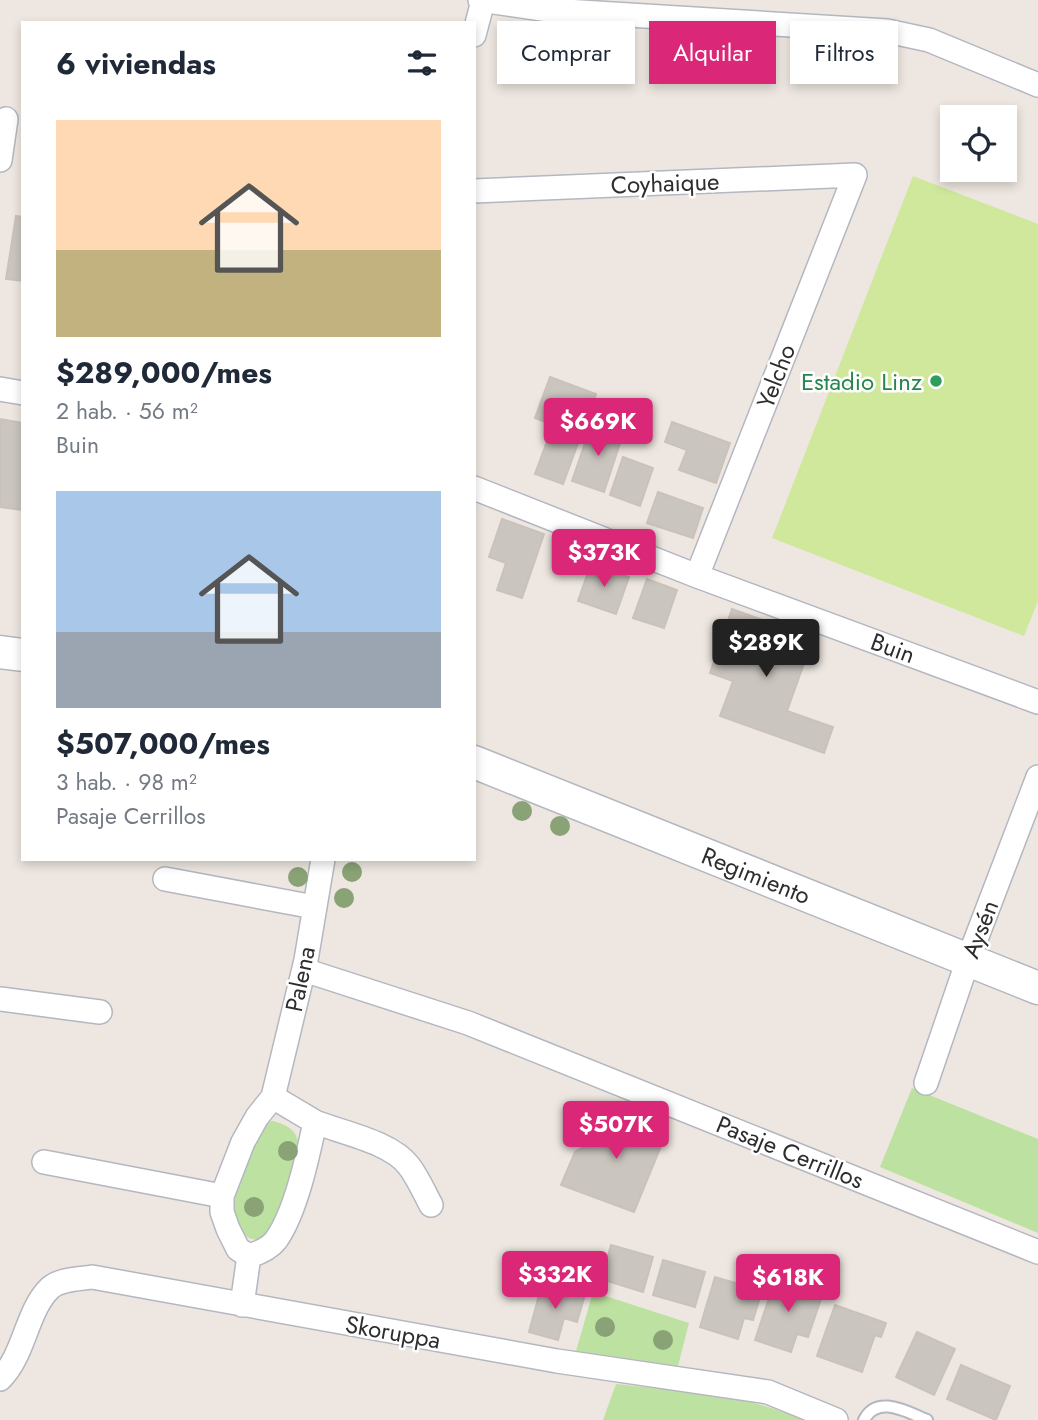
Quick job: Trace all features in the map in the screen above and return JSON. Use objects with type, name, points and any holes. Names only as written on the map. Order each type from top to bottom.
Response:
[{"type":"main road","points":[[0,652],[21,655]]},
{"type":"main road","name":"Regimiento","points":[[476,763],[1038,988]]},
{"type":"street","points":[[476,25],[481,0],[549,10],[887,31],[929,40],[1038,85]]},
{"type":"street","points":[[0,160],[10,120]]},
{"type":"street","name":"Coyhaique","points":[[476,191],[855,175]]},
{"type":"street","name":"Yelcho","points":[[697,576],[855,175]]},
{"type":"street","points":[[0,389],[21,393]]},
{"type":"street","name":"Buin","points":[[476,489],[697,576],[1038,702]]},
{"type":"street","name":"Aysén","points":[[926,1083],[968,960],[1038,777]]},
{"type":"street","name":"Palena","points":[[222,1196],[243,1142],[257,1117],[273,1097],[304,970],[323,861]]},
{"type":"street","points":[[165,879],[314,906]]},
{"type":"street","name":"Pasaje Cerrillos","points":[[304,970],[468,1023],[1038,1252]]},
{"type":"street","points":[[0,999],[100,1012]]},
{"type":"street","points":[[273,1097],[316,1122],[362,1138],[404,1160],[431,1205]]},
{"type":"street","points":[[44,1162],[222,1196],[222,1212],[228,1229],[238,1249],[248,1256],[261,1253],[275,1240],[301,1178],[316,1122]]},
{"type":"street","points":[[242,1305],[248,1256]]},
{"type":"street","name":"Skoruppa","points":[[0,1379],[12,1365],[38,1307],[51,1287],[68,1280],[92,1278],[557,1361],[760,1390],[782,1396],[836,1420]]},
{"type":"lane","points":[[864,1420],[875,1408],[884,1406],[897,1408],[927,1420]]},
{"type":"green space","name":"Estadio Linz","points":[[913,176],[1038,224],[1038,601],[1024,636],[772,538]]},
{"type":"green space","points":[[912,1088],[1038,1139],[1038,1233],[880,1167]]},
{"type":"green space","points":[[272,1121],[295,1133],[298,1159],[282,1207],[271,1230],[263,1237],[249,1238],[234,1218],[231,1201],[254,1143],[267,1123]]},
{"type":"green space","points":[[593,1292],[689,1323],[678,1366],[576,1351]]},
{"type":"green space","points":[[616,1384],[734,1399],[780,1411],[802,1420],[603,1420]]},
{"type":"building","points":[[16,216],[21,217],[21,281],[6,279]]},
{"type":"building","points":[[550,377],[596,394],[563,484],[535,474],[553,425],[535,418]]},
{"type":"building","points":[[0,419],[21,423],[21,510],[0,507]]},
{"type":"building","points":[[672,422],[730,443],[716,483],[679,470],[687,450],[665,442]]},
{"type":"building","points":[[592,423],[623,434],[604,492],[572,481]]},
{"type":"building","points":[[623,457],[653,468],[640,506],[610,495]]},
{"type":"building","points":[[658,492],[703,508],[693,538],[647,523]]},
{"type":"building","points":[[502,519],[544,534],[522,598],[497,590],[506,563],[489,557]]},
{"type":"building","points":[[591,564],[629,577],[616,614],[578,601]]},
{"type":"building","points":[[647,579],[677,590],[664,628],[633,618]]},
{"type":"building","points":[[732,609],[813,638],[787,711],[833,727],[824,753],[720,716],[733,681],[710,673]]},
{"type":"building","points":[[605,1112],[641,1125],[647,1120],[668,1129],[634,1212],[561,1185],[575,1152],[590,1143]]},
{"type":"building","points":[[611,1245],[653,1257],[643,1292],[601,1279]]},
{"type":"building","points":[[663,1260],[705,1272],[695,1307],[653,1295]]},
{"type":"building","points":[[715,1277],[762,1291],[753,1320],[744,1318],[738,1339],[700,1327]]},
{"type":"building","points":[[776,1277],[823,1293],[808,1337],[797,1334],[791,1352],[755,1340]]},
{"type":"building","points":[[542,1284],[585,1295],[577,1322],[564,1318],[558,1340],[529,1332]]},
{"type":"building","points":[[835,1305],[886,1323],[881,1337],[875,1335],[862,1372],[817,1356]]},
{"type":"building","points":[[917,1332],[955,1349],[934,1395],[896,1377]]},
{"type":"building","points":[[961,1365],[1010,1386],[996,1420],[947,1399]]},
{"type":"place","name":"Estadio Linz","points":[[936,381]]}]
